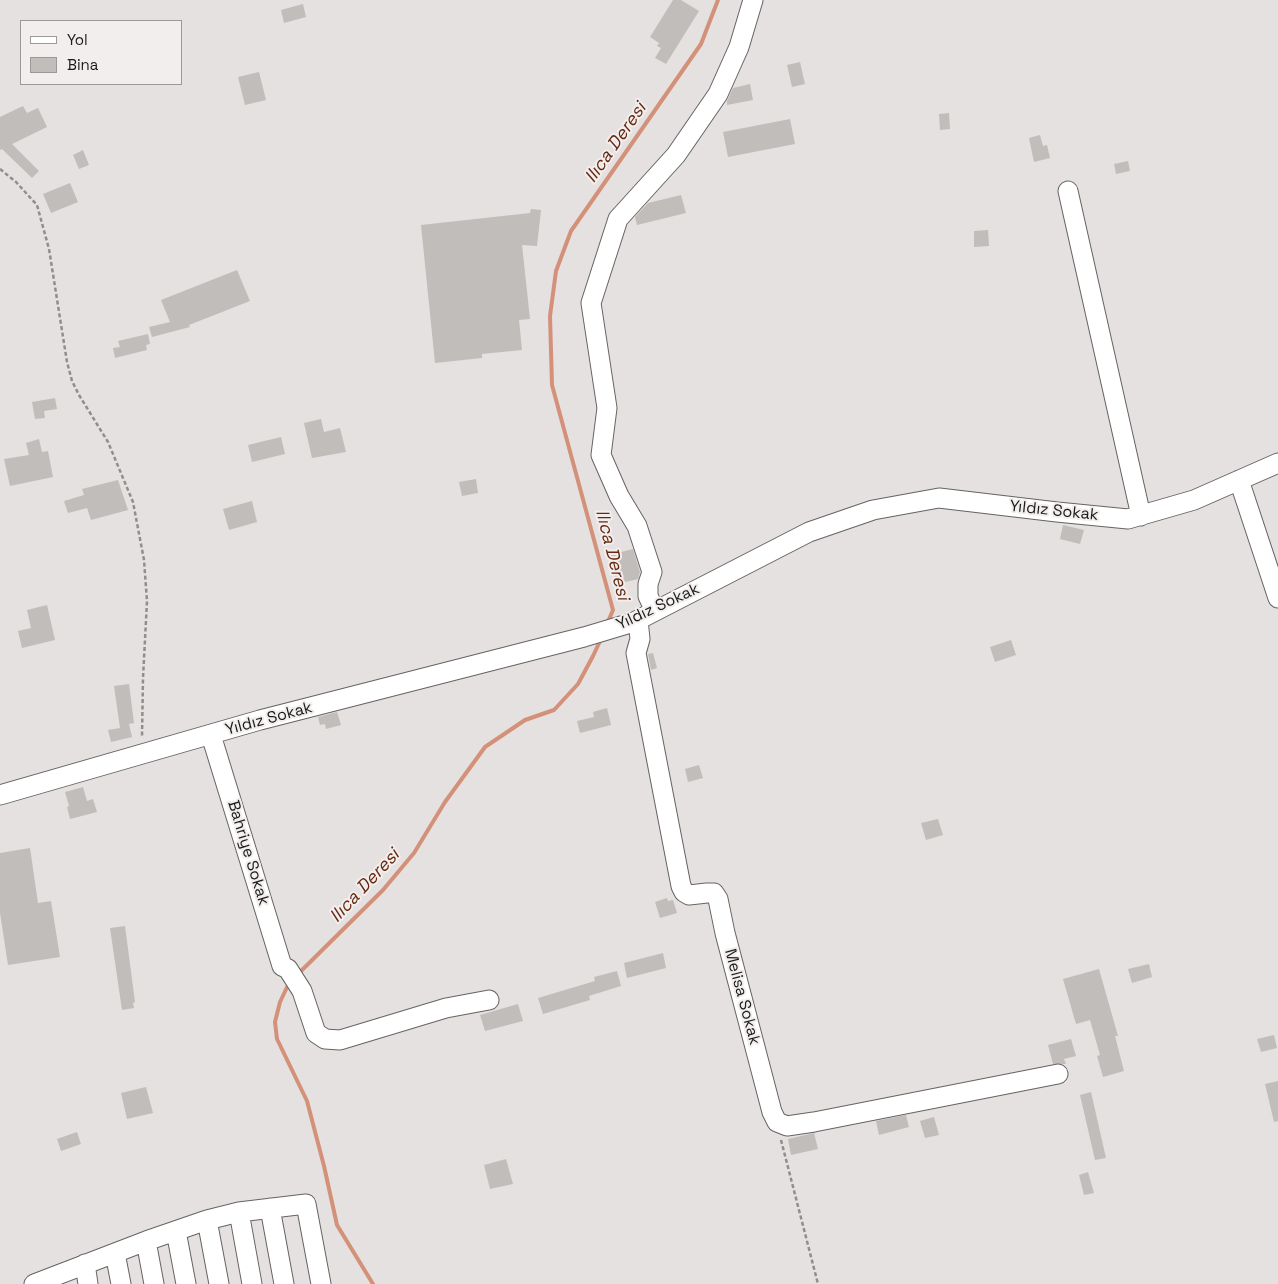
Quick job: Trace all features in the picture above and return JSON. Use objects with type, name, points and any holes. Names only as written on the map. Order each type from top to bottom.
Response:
[{"type":"street","points":[[655,611],[648,596],[648,584],[652,572],[637,526],[619,496],[601,454],[607,408],[591,303],[618,219],[676,154],[718,94],[739,47],[753,0]]},
{"type":"street","points":[[1068,192],[1140,516]]},
{"type":"street","name":"Yıldız Sokak","points":[[0,795],[260,720],[584,637],[636,621],[809,532],[873,510],[939,498],[1128,519],[1194,500],[1278,463]]},
{"type":"street","points":[[1240,480],[1278,598]]},
{"type":"street","name":"Melisa Sokak","points":[[636,621],[640,639],[636,653],[681,886],[684,892],[689,895],[714,893],[718,899],[725,933],[772,1112],[777,1122],[781,1123]]},
{"type":"street","name":"Bahriye Sokak","points":[[211,734],[282,966],[288,969],[302,991],[316,1033],[325,1039],[340,1040],[446,1008],[489,1000]]},
{"type":"street","points":[[781,1123],[787,1126],[814,1122],[1058,1074]]},
{"type":"street","points":[[34,1284],[54,1280],[84,1264],[207,1220],[239,1212],[306,1204],[321,1284]]},
{"type":"street","points":[[270,1208],[284,1284]]},
{"type":"street","points":[[239,1212],[252,1284]]},
{"type":"street","points":[[207,1220],[219,1284]]},
{"type":"street","points":[[176,1231],[186,1284]]},
{"type":"street","points":[[146,1241],[154,1284]]},
{"type":"street","points":[[115,1253],[121,1284]]},
{"type":"street","points":[[84,1264],[88,1284]]},
{"type":"path","points":[[0,169],[16,182],[37,205],[49,249],[67,362],[72,381],[78,395],[108,442],[133,502],[144,560],[147,601],[143,678],[143,753]]},
{"type":"path","points":[[781,1123],[780,1135],[818,1284]]},
{"type":"building","points":[[673,0],[681,0],[699,11],[666,64],[655,58],[661,48],[657,46],[659,43],[650,37]]},
{"type":"building","points":[[303,4],[306,17],[284,23],[281,10]]},
{"type":"building","points":[[800,62],[805,84],[792,87],[787,65]]},
{"type":"building","points":[[259,72],[266,100],[245,105],[238,77]]},
{"type":"building","points":[[750,84],[753,100],[727,105],[733,88]]},
{"type":"building","points":[[23,106],[27,113],[38,108],[47,127],[12,144],[39,171],[32,178],[2,149],[0,150],[0,117]]},
{"type":"building","points":[[949,113],[950,129],[940,130],[939,114]]},
{"type":"building","points":[[790,119],[795,144],[728,157],[723,132]]},
{"type":"building","points":[[1040,135],[1043,146],[1047,145],[1050,158],[1034,162],[1029,138]]},
{"type":"building","points":[[83,150],[89,165],[79,169],[73,155]]},
{"type":"building","points":[[1128,161],[1130,171],[1116,174],[1114,164]]},
{"type":"building","points":[[70,183],[78,202],[51,213],[43,194]]},
{"type":"building","points":[[681,195],[686,213],[637,225],[635,217],[648,203]]},
{"type":"building","points":[[531,209],[541,210],[537,246],[522,245],[530,319],[519,320],[522,350],[482,354],[482,358],[435,363],[421,225],[530,213]]},
{"type":"building","points":[[988,230],[989,246],[974,247],[974,231]]},
{"type":"building","points":[[237,270],[250,301],[189,325],[190,327],[152,337],[149,327],[170,322],[161,300]]},
{"type":"building","points":[[148,334],[150,344],[146,345],[147,350],[115,358],[113,348],[120,347],[118,341]]},
{"type":"building","points":[[55,398],[57,409],[44,411],[45,418],[35,419],[32,402]]},
{"type":"building","points":[[321,419],[324,432],[340,428],[346,452],[312,458],[304,423]]},
{"type":"building","points":[[281,437],[285,454],[252,462],[248,445]]},
{"type":"building","points":[[39,439],[42,452],[48,451],[53,477],[10,486],[4,459],[29,455],[26,443]]},
{"type":"building","points":[[476,479],[478,493],[462,496],[459,482]]},
{"type":"building","points":[[118,480],[128,510],[91,520],[87,508],[68,513],[64,501],[84,495],[82,489]]},
{"type":"building","points":[[252,501],[257,522],[229,530],[223,509]]},
{"type":"building","points":[[1063,525],[1084,530],[1080,544],[1060,539]]},
{"type":"building","points":[[633,549],[640,572],[638,579],[617,584],[609,555]]},
{"type":"building","points":[[47,605],[55,640],[22,648],[18,631],[31,628],[27,610]]},
{"type":"building","points":[[1011,640],[1016,655],[995,662],[990,647]]},
{"type":"building","points":[[653,653],[657,668],[651,670],[648,654]]},
{"type":"building","points":[[129,684],[134,723],[129,724],[132,737],[111,742],[108,730],[120,728],[114,686]]},
{"type":"building","points":[[607,708],[611,725],[580,733],[577,721],[594,717],[593,712]]},
{"type":"building","points":[[337,712],[341,725],[326,729],[325,724],[320,725],[318,717]]},
{"type":"building","points":[[699,765],[703,778],[688,782],[685,769]]},
{"type":"building","points":[[83,787],[87,801],[93,799],[97,812],[70,819],[65,792]]},
{"type":"building","points":[[938,819],[943,835],[926,840],[921,823]]},
{"type":"building","points":[[30,848],[38,903],[51,901],[60,957],[8,965],[0,913],[0,853]]},
{"type":"building","points":[[667,898],[668,901],[673,900],[677,913],[660,918],[655,902]]},
{"type":"building","points":[[125,926],[135,1002],[133,1003],[134,1008],[122,1010],[110,928]]},
{"type":"building","points":[[663,953],[666,968],[627,978],[624,963]]},
{"type":"building","points":[[1149,964],[1152,977],[1132,983],[1128,969]]},
{"type":"building","points":[[1099,969],[1118,1036],[1115,1036],[1124,1071],[1103,1077],[1097,1056],[1100,1055],[1090,1020],[1076,1024],[1063,979]]},
{"type":"building","points":[[617,971],[621,986],[589,996],[590,1000],[543,1014],[538,998],[595,981],[594,977]]},
{"type":"building","points":[[518,1004],[523,1021],[485,1031],[480,1015]]},
{"type":"building","points":[[1274,1035],[1277,1048],[1261,1052],[1257,1039]]},
{"type":"building","points":[[1071,1039],[1076,1056],[1064,1059],[1066,1064],[1053,1064],[1048,1045]]},
{"type":"building","points":[[1278,1081],[1278,1121],[1274,1122],[1265,1084]]},
{"type":"building","points":[[146,1087],[153,1113],[127,1119],[121,1093]]},
{"type":"building","points":[[1091,1092],[1106,1158],[1095,1160],[1080,1095]]},
{"type":"building","points":[[906,1115],[909,1127],[879,1135],[876,1121]]},
{"type":"building","points":[[934,1117],[939,1135],[925,1138],[920,1121]]},
{"type":"building","points":[[77,1132],[81,1144],[61,1151],[57,1139]]},
{"type":"building","points":[[814,1133],[818,1149],[791,1155],[788,1139]]},
{"type":"building","points":[[506,1159],[513,1184],[490,1189],[484,1165]]},
{"type":"building","points":[[1088,1172],[1094,1193],[1084,1195],[1079,1175]]},
{"type":"waterway","name":"Ilıca Deresi","points":[[607,624],[613,610],[552,385],[550,316],[556,271],[571,231],[701,44],[718,0]]},
{"type":"waterway","name":"Ilıca Deresi","points":[[298,974],[383,890],[414,853],[445,802],[485,747],[525,720],[554,710],[578,684],[601,639]]},
{"type":"waterway","name":"Ilıca Deresi","points":[[289,983],[280,1002],[275,1022],[277,1039],[307,1101],[337,1225],[373,1284]]}]
